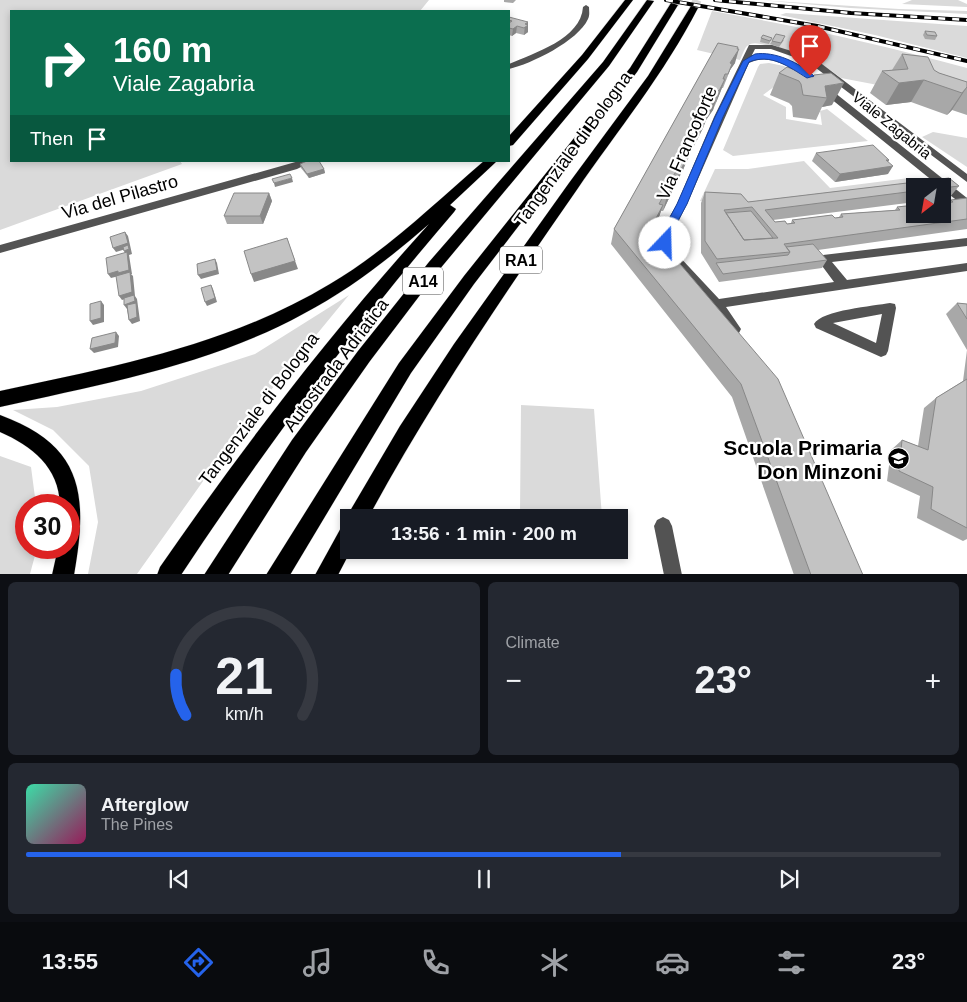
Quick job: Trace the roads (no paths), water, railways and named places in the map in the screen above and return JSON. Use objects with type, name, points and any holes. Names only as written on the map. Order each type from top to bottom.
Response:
[{"type":"highway","points":[[510,142],[590,51],[629,0]]},
{"type":"highway","name":"Autostrada Adriatica","points":[[215,574],[299,446],[364,356],[434,266],[606,64],[650,1]]},
{"type":"highway","name":"A14","points":[[277,574],[405,368],[469,280],[634,70],[674,5]]},
{"type":"highway","name":"Tangenziale di Bologna","points":[[362,509],[428,394],[498,292],[654,76],[694,8]]},
{"type":"highway","points":[[0,399],[177,358],[213,347],[285,316],[335,289],[386,253],[491,162]]},
{"type":"highway","name":"Tangenziale di Bologna","points":[[168,574],[261,442],[336,342],[413,250],[491,162]]},
{"type":"highway","points":[[0,423],[23,432],[44,447],[58,463],[69,486],[70,494]]},
{"type":"highway","points":[[326,574],[340,549]]},
{"type":"highway","points":[[63,574],[66,559]]},
{"type":"street","points":[[510,67],[564,40],[578,29],[585,20],[588,14],[586,7]]},
{"type":"street","name":"Viale Zagabria","points":[[746,61],[752,47],[759,46],[784,50],[810,60],[967,179]]},
{"type":"street","name":"Viale Zagabria","points":[[746,61],[758,56],[767,56],[797,67],[967,203]]},
{"type":"street","name":"Via Francoforte","points":[[742,339],[716,304],[671,254],[665,243],[667,232],[682,204],[719,117],[746,61]]},
{"type":"street","name":"Via del Pilastro","points":[[0,249],[306,162]]},
{"type":"street","points":[[843,284],[823,259],[967,242]]},
{"type":"street","points":[[716,304],[967,267]]},
{"type":"street","points":[[890,308],[882,351],[821,324],[829,319],[890,308]]},
{"type":"street","points":[[663,526],[673,574]]},
{"type":"tunnel","points":[[674,5],[676,0]]},
{"type":"tunnel","points":[[694,8],[697,0]]},
{"type":"railway","points":[[666,0],[817,26],[967,61]]},
{"type":"railway","points":[[715,0],[851,13],[967,20]]},
{"type":"place","name":"Scuola Primaria Don Minzoni","points":[[898,459]]}]
